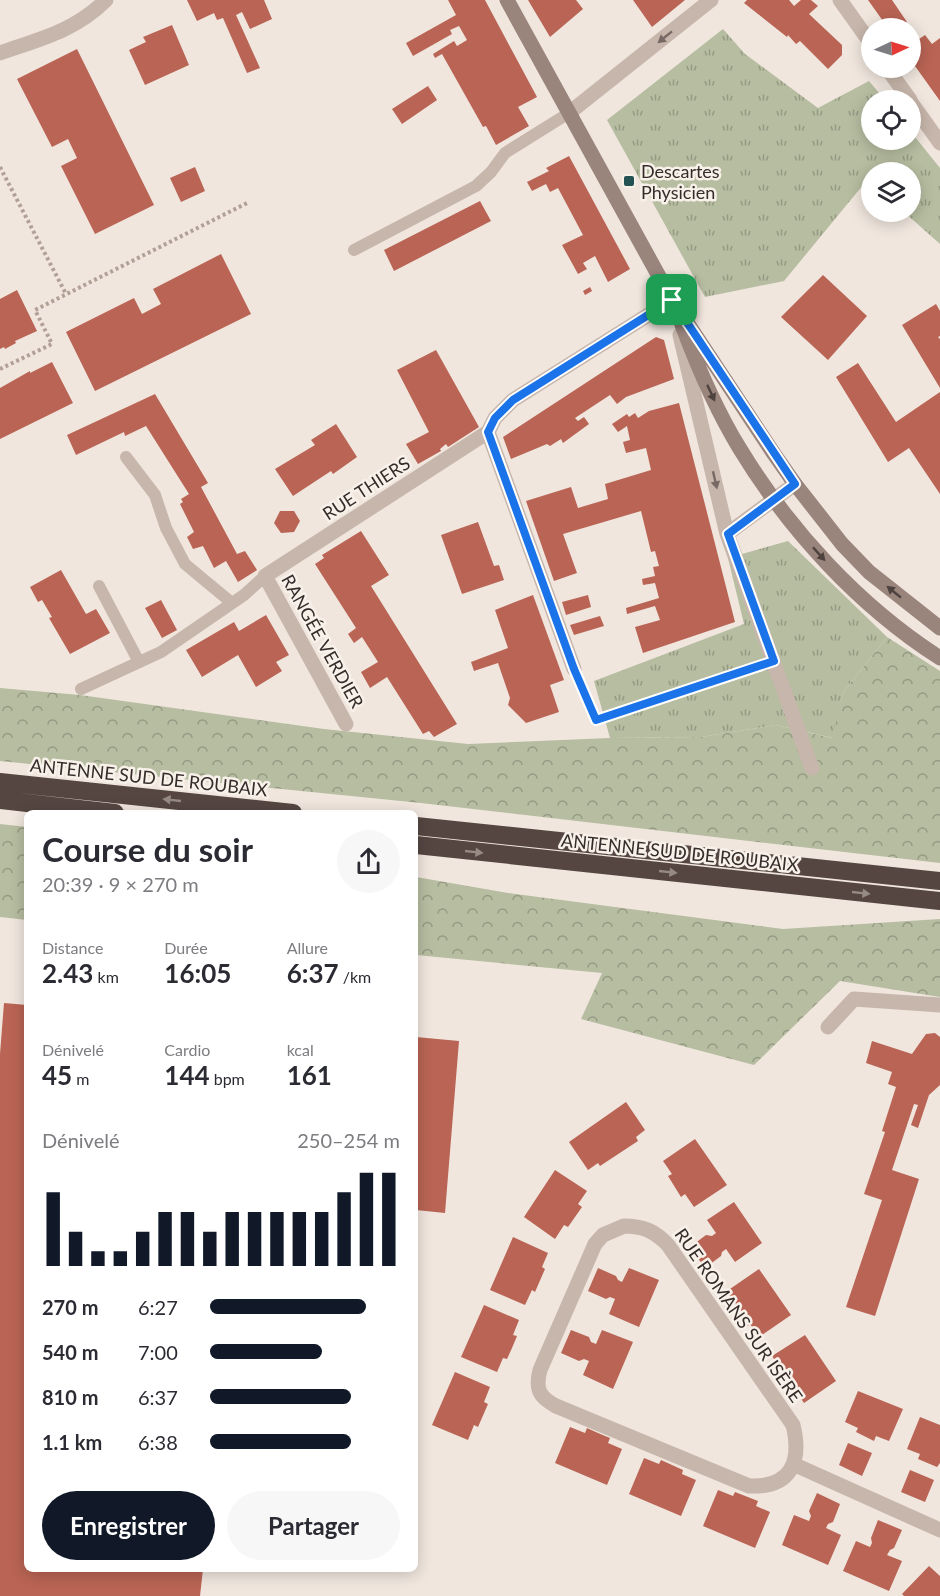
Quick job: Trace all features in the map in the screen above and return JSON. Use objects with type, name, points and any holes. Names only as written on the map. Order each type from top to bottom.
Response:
[{"type":"highway","name":"ANTENNE SUD DE ROUBAIX","points":[[0,782],[265,810]]},
{"type":"highway","points":[[0,800],[88,810]]},
{"type":"highway","name":"ANTENNE SUD DE ROUBAIX","points":[[418,826],[940,881]]},
{"type":"highway","name":"ANTENNE SUD DE ROUBAIX","points":[[418,845],[940,901]]},
{"type":"street","points":[[0,52],[63,31],[82,21],[106,0]]},
{"type":"street","points":[[507,0],[672,300],[795,484],[842,544],[869,572],[940,628]]},
{"type":"street","points":[[569,113],[711,0]]},
{"type":"street","points":[[840,0],[861,30]]},
{"type":"street","points":[[921,116],[940,143]]},
{"type":"street","points":[[672,300],[712,397],[740,448],[774,499],[802,534],[851,587],[896,627],[940,658]]},
{"type":"street","points":[[672,300],[728,534],[812,768]]},
{"type":"street","name":"RUE THIERS","points":[[266,576],[488,432],[495,418],[513,400],[672,300]]},
{"type":"street","points":[[488,432],[574,669]]},
{"type":"street","points":[[728,534],[795,484]]},
{"type":"street","name":"RANGÉE VERDIER","points":[[266,576],[346,724]]},
{"type":"street","points":[[828,1027],[854,999],[940,1005]]},
{"type":"street","name":"RUE ROMANS SUR ISÈRE","points":[[624,1226],[638,1226],[659,1235],[668,1245],[793,1425],[796,1438],[793,1464],[785,1477],[774,1484],[761,1487],[749,1486],[543,1399],[538,1392],[537,1380],[540,1370],[595,1245],[603,1235],[624,1226]]},
{"type":"street","points":[[793,1464],[940,1530]]},
{"type":"lane","points":[[354,250],[476,186],[491,172],[505,153],[569,113]]},
{"type":"lane","points":[[126,457],[155,495],[166,528],[184,564],[232,603]]},
{"type":"lane","points":[[81,689],[161,652],[232,603],[266,576]]},
{"type":"lane","points":[[99,586],[139,662]]},
{"type":"path","points":[[0,167],[66,294]]},
{"type":"path","points":[[0,369],[52,344],[36,310],[249,202]]},
{"type":"path","points":[[574,669],[596,720],[774,661]]},
{"type":"green space","points":[[723,29],[745,54],[818,108],[869,81],[877,90],[861,90],[861,150],[921,150],[921,144],[940,168],[940,244],[915,222],[921,222],[921,162],[861,162],[861,188],[784,281],[705,297],[607,120]]},
{"type":"green space","points":[[788,541],[887,637],[844,691],[833,738],[776,725],[701,737],[610,738],[594,681],[744,624],[728,558]]},
{"type":"green space","points":[[887,637],[940,671],[940,863],[421,803],[0,761],[0,688],[80,695],[324,729],[468,744],[701,737],[776,725],[832,738],[844,691]]},
{"type":"green space","points":[[0,824],[24,827],[24,920],[0,917]]},
{"type":"green space","points":[[418,877],[508,893],[783,929],[940,919],[940,997],[840,981],[754,1065],[581,1019],[602,973],[418,955]]},
{"type":"building","points":[[187,0],[264,0],[272,19],[250,29],[242,12],[236,15],[260,68],[247,73],[223,18],[217,20],[214,13],[197,21]]},
{"type":"building","points":[[448,0],[485,0],[537,97],[518,107],[529,126],[496,145],[486,126],[483,127],[442,54],[435,58],[433,54],[454,41],[457,46],[467,40],[459,26],[450,30],[452,34],[413,56],[406,43],[456,15]]},
{"type":"building","points":[[528,0],[576,0],[583,9],[550,37]]},
{"type":"building","points":[[633,0],[685,0],[652,27]]},
{"type":"building","points":[[747,0],[789,0],[794,6],[801,0],[811,0],[818,6],[809,14],[842,45],[842,55],[828,69],[800,41],[796,44],[788,35],[787,37],[744,3]]},
{"type":"building","points":[[868,0],[892,0],[904,18],[881,18]]},
{"type":"building","points":[[172,25],[189,65],[145,85],[129,50],[146,42],[143,37]]},
{"type":"building","points":[[925,35],[932,44],[940,38],[940,101],[921,74],[921,38]]},
{"type":"building","points":[[77,49],[154,205],[95,234],[61,166],[77,158],[68,139],[52,147],[17,79]]},
{"type":"building","points":[[428,86],[437,100],[402,124],[392,109]]},
{"type":"building","points":[[569,156],[630,269],[608,282],[595,256],[583,263],[587,269],[578,274],[562,245],[583,235],[558,188],[550,192],[546,184],[532,191],[527,182],[549,171],[546,168]]},
{"type":"building","points":[[195,167],[205,191],[181,202],[170,178]]},
{"type":"building","points":[[480,201],[491,221],[394,271],[384,250]]},
{"type":"building","points":[[221,254],[251,314],[95,391],[66,332],[134,298],[142,314],[161,304],[153,289]]},
{"type":"building","points":[[823,275],[867,316],[828,360],[781,317]]},
{"type":"building","points":[[590,287],[592,291],[585,295],[583,291]]},
{"type":"building","points":[[17,290],[37,331],[15,341],[16,343],[5,349],[4,347],[0,349],[0,299]]},
{"type":"building","points":[[936,304],[940,311],[940,336],[938,337],[940,339],[940,388],[902,325]]},
{"type":"building","points":[[656,337],[664,340],[674,379],[626,397],[617,404],[610,395],[575,418],[578,421],[584,417],[589,424],[563,443],[561,439],[550,446],[547,444],[511,459],[503,437]]},
{"type":"building","points":[[436,350],[479,427],[448,447],[446,444],[440,449],[441,451],[418,464],[406,444],[429,432],[397,370]]},
{"type":"building","points":[[52,362],[73,403],[0,439],[0,388]]},
{"type":"building","points":[[858,363],[896,422],[940,392],[940,494],[909,448],[888,462],[836,377]]},
{"type":"building","points":[[155,394],[208,483],[201,487],[237,554],[245,551],[257,570],[238,582],[226,561],[214,568],[203,546],[193,549],[187,537],[194,532],[180,504],[183,502],[181,499],[189,494],[146,426],[125,436],[124,432],[76,455],[67,435]]},
{"type":"building","points":[[679,403],[735,622],[643,653],[635,627],[660,620],[655,606],[627,614],[626,608],[659,598],[655,583],[643,585],[642,579],[655,576],[653,567],[659,566],[655,551],[651,552],[641,511],[563,534],[577,573],[554,581],[526,501],[571,487],[578,508],[608,499],[605,484],[651,470],[646,448],[626,453],[623,442],[630,440],[627,426],[618,432],[612,424],[627,414],[629,417],[635,413],[638,418],[649,411]]},
{"type":"building","points":[[336,424],[357,457],[333,474],[331,471],[293,496],[275,469],[315,445],[311,440]]},
{"type":"building","points":[[280,511],[294,511],[300,521],[294,532],[281,533],[274,523]]},
{"type":"building","points":[[478,522],[494,566],[499,565],[504,580],[462,594],[441,535]]},
{"type":"building","points":[[361,531],[389,575],[371,586],[457,724],[434,737],[429,731],[423,734],[387,677],[370,688],[361,672],[378,662],[362,637],[354,643],[348,634],[356,628],[315,564],[324,558],[322,555]]},
{"type":"building","points":[[61,570],[86,614],[96,609],[110,633],[70,654],[49,618],[52,617],[42,600],[38,602],[30,587]]},
{"type":"building","points":[[533,595],[564,680],[550,685],[559,712],[526,723],[508,705],[510,698],[498,663],[474,671],[471,662],[508,648],[495,610]]},
{"type":"building","points":[[588,595],[591,607],[566,615],[562,602]]},
{"type":"building","points":[[161,600],[177,630],[162,638],[145,608]]},
{"type":"building","points":[[266,615],[289,655],[276,662],[282,671],[256,687],[238,655],[202,677],[186,650],[234,622],[239,631]]},
{"type":"building","points":[[600,616],[604,626],[574,635],[570,625]]},
{"type":"building","points":[[4,1003],[24,1005],[24,1572],[203,1572],[200,1596],[0,1596],[0,1054]]},
{"type":"building","points":[[935,1033],[940,1037],[940,1085],[929,1095],[918,1128],[911,1125],[918,1105],[914,1104],[892,1170],[919,1179],[875,1316],[846,1307],[882,1200],[864,1194],[885,1132],[882,1131],[896,1087],[888,1084],[892,1072],[866,1063],[872,1041],[912,1054],[926,1034]]},
{"type":"building","points":[[418,1037],[459,1041],[445,1213],[418,1210]]},
{"type":"building","points":[[626,1102],[645,1130],[636,1137],[638,1141],[600,1166],[598,1163],[588,1170],[569,1142]]},
{"type":"building","points":[[695,1139],[727,1185],[694,1207],[685,1194],[681,1197],[668,1176],[672,1174],[663,1161]]},
{"type":"building","points":[[555,1170],[587,1191],[578,1204],[582,1207],[568,1227],[564,1225],[555,1239],[524,1217]]},
{"type":"building","points":[[734,1202],[762,1243],[735,1262],[726,1249],[721,1256],[705,1268],[690,1247],[706,1235],[712,1236],[716,1233],[707,1220]]},
{"type":"building","points":[[513,1237],[548,1253],[542,1267],[545,1269],[535,1292],[532,1290],[525,1305],[490,1290]]},
{"type":"building","points":[[598,1268],[616,1276],[622,1282],[629,1268],[659,1280],[639,1327],[609,1314],[615,1299],[610,1297],[606,1299],[588,1291]]},
{"type":"building","points":[[759,1269],[791,1315],[759,1337],[750,1324],[746,1327],[732,1307],[736,1304],[727,1291]]},
{"type":"building","points":[[484,1305],[519,1320],[513,1335],[517,1336],[512,1348],[507,1359],[503,1358],[497,1372],[461,1357]]},
{"type":"building","points":[[571,1330],[589,1337],[591,1342],[596,1344],[602,1330],[633,1342],[613,1389],[583,1375],[589,1361],[584,1359],[579,1361],[561,1353]]},
{"type":"building","points":[[805,1335],[836,1381],[804,1403],[795,1390],[791,1393],[784,1383],[777,1372],[781,1370],[772,1356]]},
{"type":"building","points":[[455,1372],[490,1387],[484,1402],[488,1404],[478,1427],[474,1425],[468,1440],[432,1425]]},
{"type":"building","points":[[858,1391],[903,1409],[889,1441],[876,1436],[874,1441],[856,1432],[858,1428],[845,1422]]},
{"type":"building","points":[[920,1417],[940,1425],[940,1463],[937,1467],[918,1459],[920,1454],[907,1449]]},
{"type":"building","points":[[570,1427],[585,1433],[587,1428],[610,1438],[608,1443],[622,1449],[607,1485],[555,1463]]},
{"type":"building","points":[[848,1443],[872,1453],[862,1476],[839,1465]]},
{"type":"building","points":[[644,1458],[659,1464],[661,1460],[683,1470],[682,1474],[696,1480],[681,1516],[629,1494]]},
{"type":"building","points":[[910,1470],[934,1480],[925,1502],[901,1492]]},
{"type":"building","points":[[718,1490],[733,1496],[735,1492],[758,1501],[756,1506],[770,1512],[755,1548],[703,1526]]},
{"type":"building","points":[[817,1493],[840,1504],[833,1522],[826,1528],[841,1535],[828,1565],[782,1545],[794,1515],[809,1521],[811,1516],[809,1511]]},
{"type":"building","points":[[878,1520],[902,1530],[894,1548],[887,1555],[902,1561],[889,1591],[843,1571],[856,1541],[870,1547]]},
{"type":"building","points":[[929,1566],[940,1576],[940,1596],[904,1596],[902,1594]]},
{"type":"place","name":"Descartes Physicien","points":[[629,181]]},
{"type":"route","points":[[672,300],[795,484],[728,534],[774,661],[596,720],[574,669],[488,432],[495,418],[513,400],[672,300]]}]
